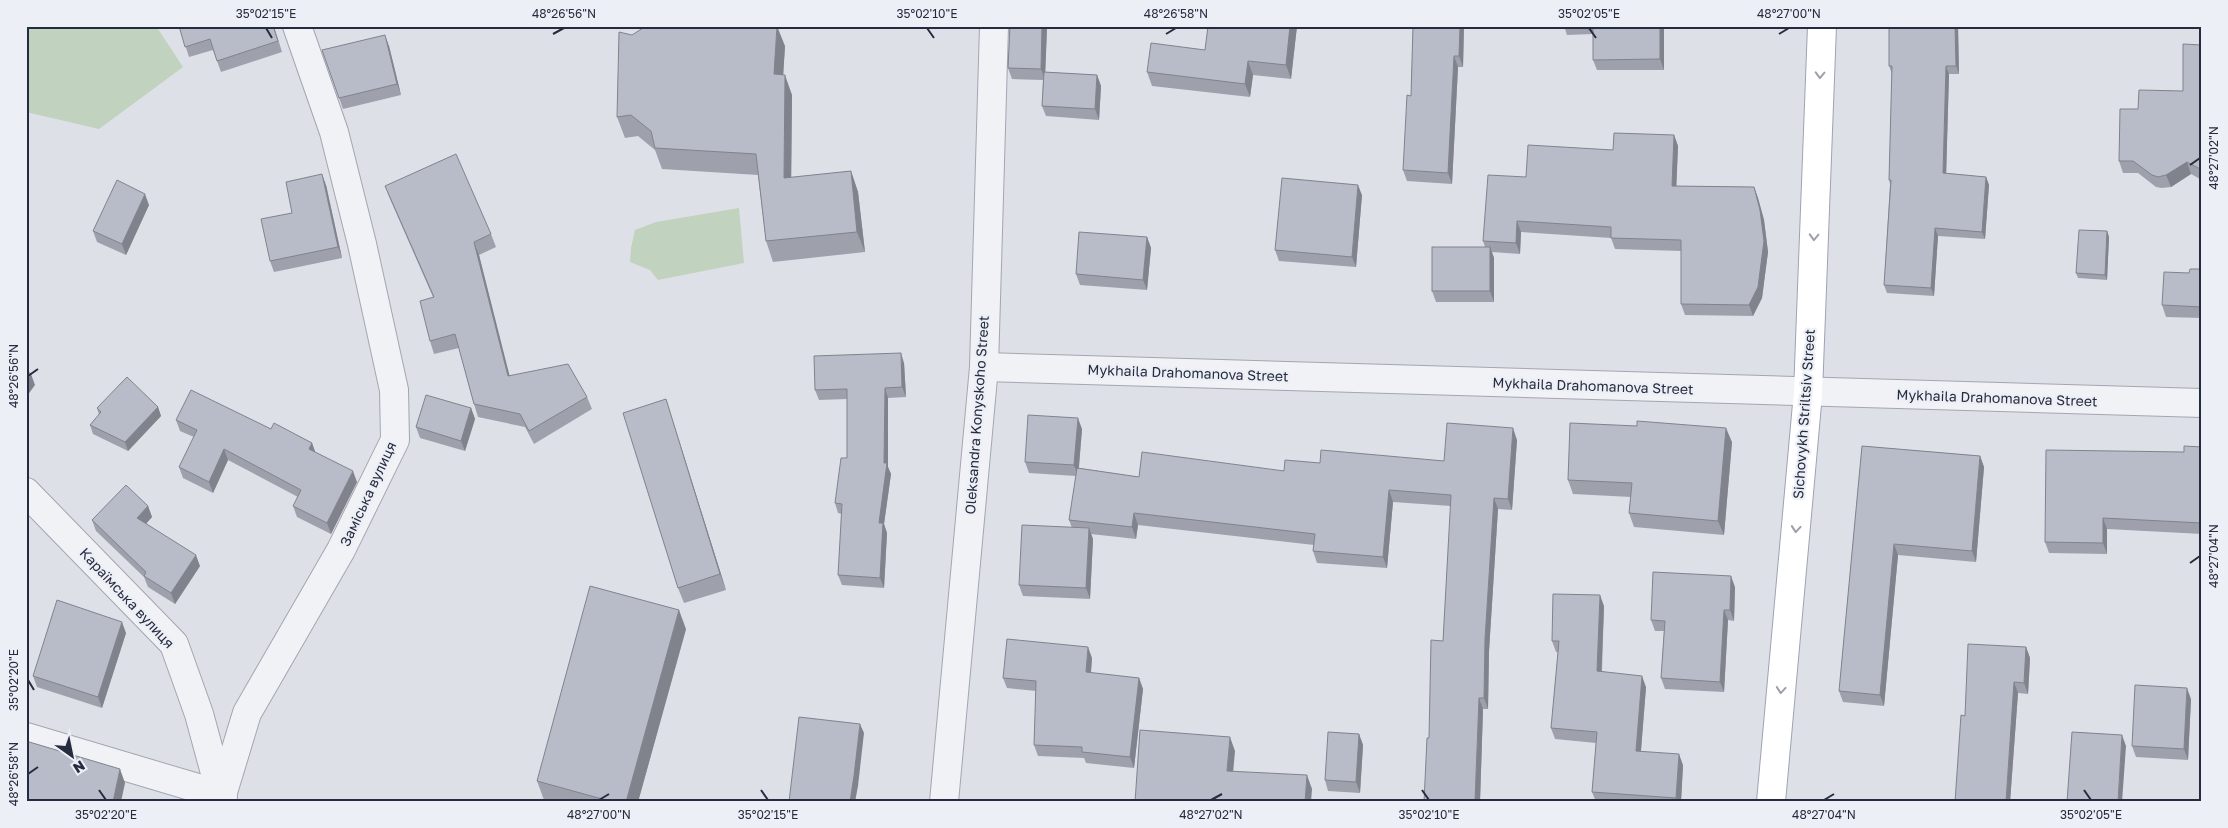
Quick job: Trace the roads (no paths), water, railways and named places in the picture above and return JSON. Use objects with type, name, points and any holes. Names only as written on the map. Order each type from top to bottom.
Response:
[{"type":"main road","name":"Sichovykh Striltsiv Street","points":[[1772,802],[1808,393],[1822,26]]},
{"type":"street","name":"Заміська вулиця","points":[[224,800],[246,713],[342,550],[395,440],[394,390],[362,244],[334,132],[297,26]]},
{"type":"street","name":"Oleksandra Konyskoho Street","points":[[944,802],[984,366],[994,26]]},
{"type":"street","name":"Mykhaila Drahomanova Street","points":[[984,366],[1808,393],[2202,403]]},
{"type":"street","name":"Караїмська вулиця","points":[[26,492],[174,644],[199,714],[224,800]]},
{"type":"street","points":[[26,736],[224,800]]}]
